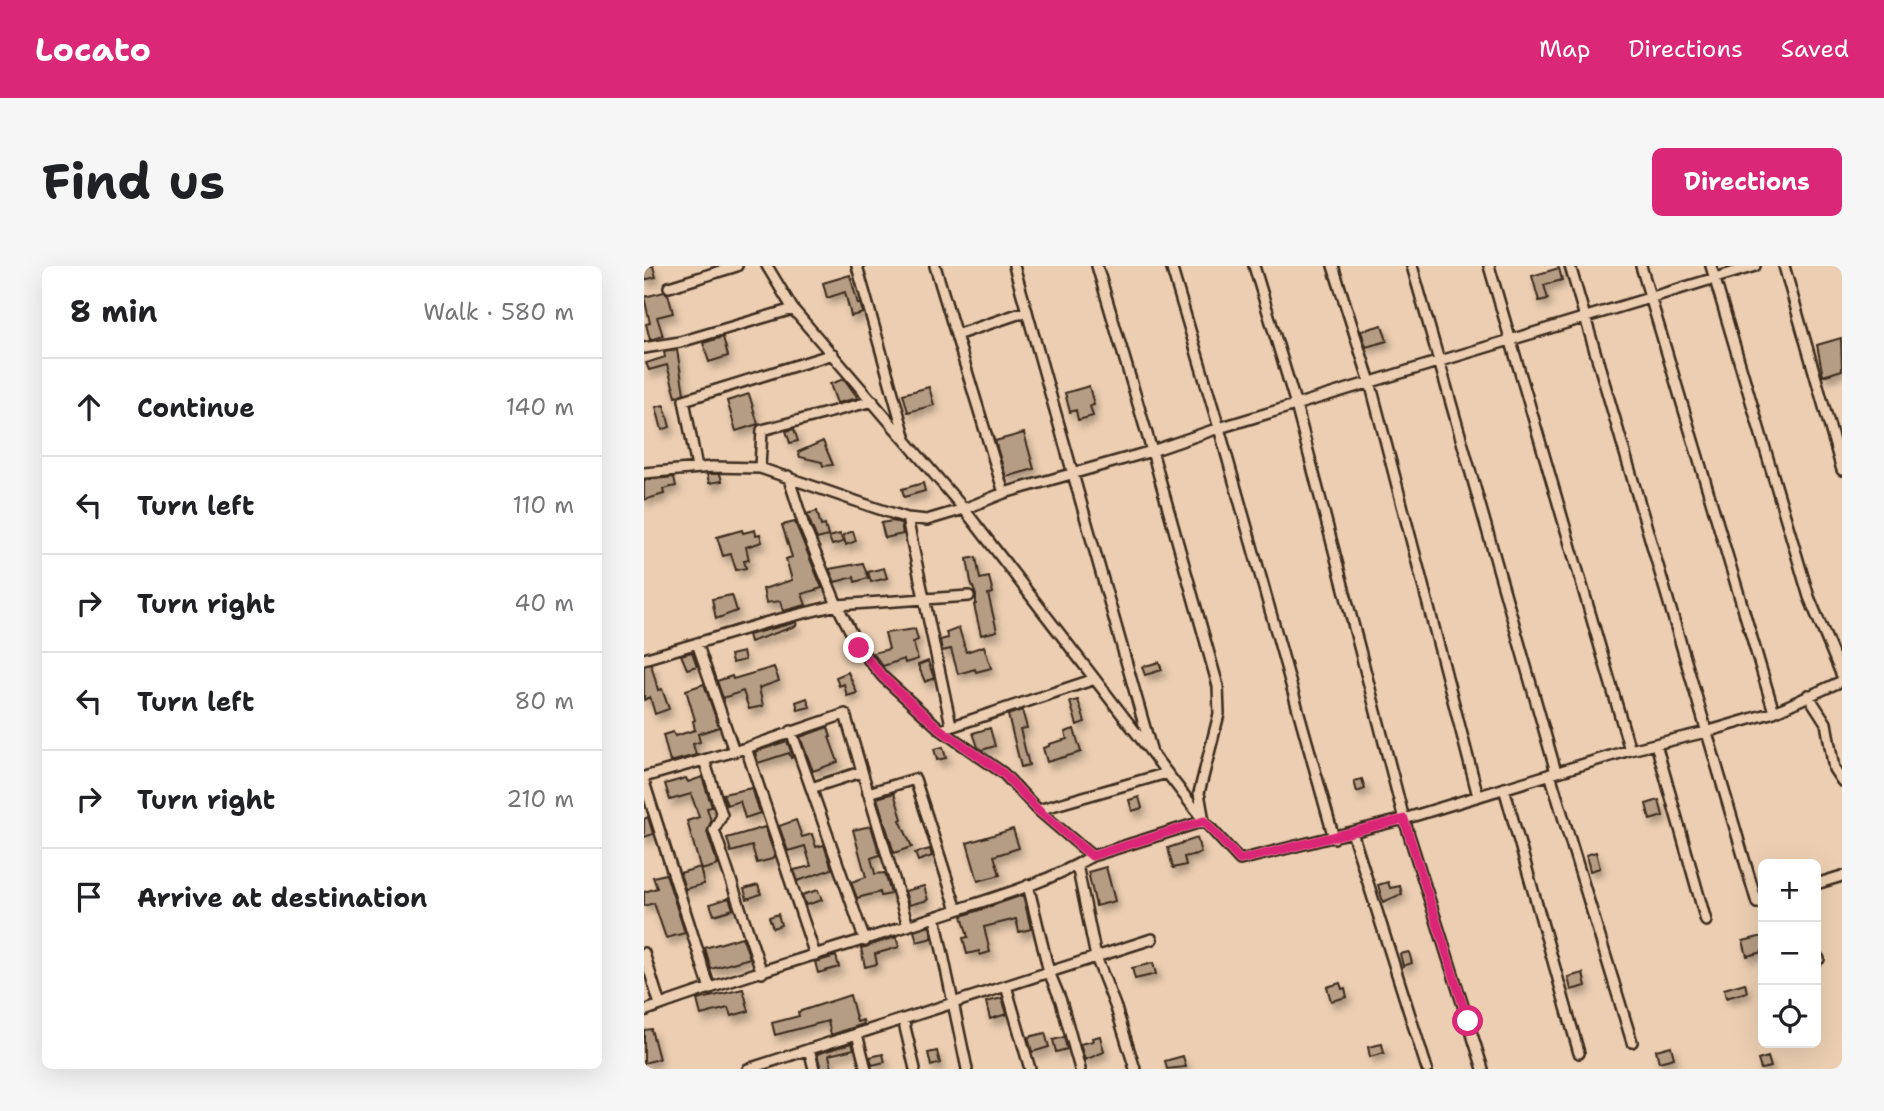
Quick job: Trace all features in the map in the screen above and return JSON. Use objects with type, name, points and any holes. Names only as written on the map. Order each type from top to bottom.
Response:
[{"type":"street","points":[[669,286],[737,266]]},
{"type":"street","points":[[767,266],[793,309],[964,509],[1204,821],[1240,860],[1404,819],[1630,750],[1706,732],[1773,712],[1842,678],[1809,597],[1712,266]]},
{"type":"street","points":[[857,266],[906,441]]},
{"type":"street","points":[[935,266],[1004,493]]},
{"type":"street","points":[[1014,266],[1152,754]]},
{"type":"street","points":[[1097,266],[1219,686],[1219,714],[1199,793],[1204,821]]},
{"type":"street","points":[[1171,266],[1220,428],[1334,838]]},
{"type":"street","points":[[1254,266],[1296,405],[1404,819],[1483,1069]]},
{"type":"street","points":[[1333,266],[1370,382],[1478,796]]},
{"type":"street","points":[[1412,266],[1553,773],[1632,1042]]},
{"type":"street","points":[[1489,266],[1630,750]]},
{"type":"street","points":[[1570,266],[1758,903]]},
{"type":"street","points":[[1641,266],[1773,712]]},
{"type":"street","points":[[644,473],[697,468],[760,468],[907,518],[927,520],[1004,493],[1152,451],[1755,266]]},
{"type":"street","points":[[1784,266],[1842,470]]},
{"type":"street","points":[[644,348],[680,342],[793,309]]},
{"type":"street","points":[[956,335],[1027,312]]},
{"type":"street","points":[[697,468],[684,400],[833,354]]},
{"type":"street","points":[[760,468],[762,430],[873,401]]},
{"type":"street","points":[[788,476],[804,526],[837,605],[859,648],[883,677],[941,730],[1003,773],[1038,810],[1092,856]]},
{"type":"street","points":[[907,518],[951,725]]},
{"type":"street","points":[[644,659],[768,622],[837,605],[969,596]]},
{"type":"street","points":[[697,643],[734,751]]},
{"type":"street","points":[[941,730],[1095,679]]},
{"type":"street","points":[[1808,695],[1826,723],[1834,769],[1842,781]]},
{"type":"street","points":[[710,989],[644,780],[791,731],[845,714],[908,926]]},
{"type":"street","points":[[791,731],[865,941]]},
{"type":"street","points":[[1656,744],[1706,921]]},
{"type":"street","points":[[746,748],[815,955]]},
{"type":"street","points":[[704,760],[722,815],[714,830],[762,972]]},
{"type":"street","points":[[811,788],[861,772]]},
{"type":"street","points":[[1038,810],[1167,773]]},
{"type":"street","points":[[868,793],[915,779],[957,910]]},
{"type":"street","points":[[1504,788],[1579,1053]]},
{"type":"street","points":[[644,1011],[957,910],[1028,885],[1092,856],[1204,821]]},
{"type":"street","points":[[1352,832],[1427,1069]]},
{"type":"street","points":[[1077,865],[1096,957],[1116,1008],[1135,1069]]},
{"type":"street","points":[[1821,882],[1842,876]]},
{"type":"street","points":[[1751,882],[1758,884]]},
{"type":"street","points":[[1028,885],[1049,972],[1061,1001],[1080,1069]]},
{"type":"street","points":[[935,916],[967,1069]]},
{"type":"street","points":[[748,1069],[1152,939]]},
{"type":"street","points":[[644,953],[660,1005]]},
{"type":"street","points":[[1006,986],[1030,1069]]},
{"type":"street","points":[[904,1019],[915,1069]]},
{"type":"street","points":[[858,1034],[866,1069]]},
{"type":"street","points":[[809,1049],[814,1069]]},
{"type":"building","points":[[644,266],[653,266],[656,277],[644,280]]},
{"type":"building","points":[[1559,268],[1562,280],[1544,285],[1548,299],[1539,301],[1532,276]]},
{"type":"building","points":[[850,275],[863,313],[851,316],[845,292],[827,298],[823,283]]},
{"type":"building","points":[[664,292],[668,294],[673,313],[657,317],[663,336],[650,340],[646,324],[650,323],[644,297]]},
{"type":"building","points":[[1382,325],[1387,341],[1366,347],[1361,331]]},
{"type":"building","points":[[723,337],[728,356],[709,362],[703,343]]},
{"type":"building","points":[[1841,338],[1842,370],[1823,376],[1817,345]]},
{"type":"building","points":[[677,350],[684,393],[676,397],[667,365],[649,370],[646,363],[665,357],[664,352]]},
{"type":"building","points":[[844,379],[858,398],[837,403],[830,384]]},
{"type":"building","points":[[1089,386],[1094,405],[1090,406],[1093,416],[1078,420],[1076,410],[1070,412],[1065,393]]},
{"type":"building","points":[[929,387],[934,405],[908,412],[903,394]]},
{"type":"building","points":[[749,394],[758,424],[736,431],[727,401]]},
{"type":"building","points":[[664,405],[670,427],[662,430],[656,407]]},
{"type":"building","points":[[794,429],[798,441],[790,443],[786,431]]},
{"type":"building","points":[[1024,433],[1034,469],[1006,477],[995,441]]},
{"type":"building","points":[[823,441],[833,465],[823,466],[822,462],[800,457],[798,452]]},
{"type":"building","points":[[707,474],[720,474],[722,481],[709,483]]},
{"type":"building","points":[[674,477],[676,486],[663,489],[664,494],[644,500],[644,480]]},
{"type":"building","points":[[923,483],[925,491],[904,497],[902,489]]},
{"type":"building","points":[[817,511],[821,526],[825,525],[828,536],[817,539],[807,514]]},
{"type":"building","points":[[795,522],[822,588],[802,594],[806,605],[783,611],[780,601],[766,603],[763,589],[792,580],[786,559],[792,557],[782,525]]},
{"type":"building","points":[[881,523],[901,523],[903,534],[885,538]]},
{"type":"building","points":[[742,530],[743,533],[755,530],[756,535],[760,534],[762,542],[746,547],[749,560],[744,561],[746,568],[736,570],[731,554],[723,556],[717,537]]},
{"type":"building","points":[[853,531],[856,541],[846,545],[843,535]]},
{"type":"building","points":[[840,534],[843,542],[832,545],[829,537]]},
{"type":"building","points":[[976,557],[980,579],[989,577],[993,593],[988,594],[997,631],[981,635],[974,605],[976,595],[967,559]]},
{"type":"building","points":[[863,563],[868,578],[855,582],[854,577],[835,582],[829,569]]},
{"type":"building","points":[[884,568],[887,578],[871,582],[868,572]]},
{"type":"building","points":[[732,595],[737,611],[716,619],[712,599]]},
{"type":"building","points":[[797,622],[796,626],[750,642],[748,635]]},
{"type":"building","points":[[959,628],[966,652],[984,646],[991,668],[958,674],[951,649],[942,651],[940,640],[948,638],[946,633]]},
{"type":"building","points":[[915,629],[918,640],[913,642],[918,659],[905,663],[904,659],[883,666],[873,653],[889,649],[885,633]]},
{"type":"building","points":[[692,652],[697,666],[687,669],[681,655]]},
{"type":"building","points":[[743,652],[745,660],[732,663],[730,655]]},
{"type":"building","points":[[928,661],[934,678],[925,682],[918,665]]},
{"type":"building","points":[[1159,662],[1162,670],[1145,675],[1142,667]]},
{"type":"building","points":[[651,664],[658,690],[662,689],[669,709],[655,714],[650,697],[644,700],[644,666]]},
{"type":"building","points":[[774,667],[779,681],[759,688],[763,706],[749,709],[743,691],[723,698],[717,681]]},
{"type":"building","points":[[848,672],[857,693],[847,696],[844,684],[839,686],[836,677]]},
{"type":"building","points":[[704,684],[719,727],[698,734],[700,742],[693,744],[696,755],[670,762],[663,735],[673,732],[675,736],[695,730],[695,720],[686,690]]},
{"type":"building","points":[[807,698],[810,707],[798,710],[796,702]]},
{"type":"building","points":[[1078,700],[1085,722],[1077,725],[1070,702]]},
{"type":"building","points":[[1022,710],[1027,728],[1020,729],[1029,765],[1021,767],[1008,715]]},
{"type":"building","points":[[828,727],[838,762],[813,771],[800,737]]},
{"type":"building","points":[[990,728],[995,746],[982,750],[978,747],[973,733]]},
{"type":"building","points":[[1074,729],[1081,752],[1047,762],[1043,748],[1067,739],[1065,732]]},
{"type":"building","points":[[787,741],[793,757],[791,758],[789,753],[758,763],[755,752]]},
{"type":"building","points":[[943,747],[946,758],[937,760],[934,749]]},
{"type":"building","points":[[702,777],[712,807],[707,808],[711,821],[707,832],[718,865],[701,870],[687,821],[699,817],[691,794],[670,800],[665,784],[686,778],[688,782]]},
{"type":"building","points":[[1362,779],[1365,789],[1357,792],[1354,781]]},
{"type":"building","points":[[752,788],[760,813],[745,818],[740,801],[727,805],[723,794]]},
{"type":"building","points":[[894,793],[902,819],[900,820],[912,847],[894,853],[877,798]]},
{"type":"building","points":[[1139,797],[1142,808],[1132,811],[1129,800]]},
{"type":"building","points":[[1659,800],[1663,816],[1650,820],[1646,804]]},
{"type":"building","points":[[648,817],[653,834],[644,837],[644,819]]},
{"type":"building","points":[[796,820],[802,837],[812,834],[816,847],[824,845],[832,869],[798,881],[794,870],[811,866],[805,846],[788,851],[779,826]]},
{"type":"building","points":[[871,826],[880,855],[871,858],[875,874],[885,873],[891,894],[881,896],[880,892],[857,898],[851,882],[866,877],[853,830]]},
{"type":"building","points":[[765,827],[775,856],[772,859],[757,863],[752,846],[731,852],[727,838]]},
{"type":"building","points":[[1013,829],[1019,848],[994,856],[1000,875],[978,881],[967,843]]},
{"type":"building","points":[[1197,838],[1201,853],[1184,857],[1186,865],[1173,868],[1168,848]]},
{"type":"building","points":[[930,849],[932,856],[918,861],[915,853]]},
{"type":"building","points":[[1596,852],[1600,868],[1590,871],[1586,855]]},
{"type":"building","points":[[700,867],[704,884],[685,889],[680,873]]},
{"type":"building","points":[[1106,867],[1115,901],[1096,906],[1088,872]]},
{"type":"building","points":[[666,874],[685,933],[666,938],[654,903],[644,906],[644,892],[657,888],[653,877]]},
{"type":"building","points":[[1388,882],[1390,888],[1400,886],[1402,894],[1383,902],[1378,885]]},
{"type":"building","points":[[758,885],[761,894],[747,899],[744,889]]},
{"type":"building","points":[[924,886],[928,900],[909,905],[905,891]]},
{"type":"building","points":[[818,890],[822,900],[806,905],[802,895]]},
{"type":"building","points":[[1023,895],[1031,929],[1019,932],[1016,919],[984,927],[990,952],[980,955],[979,951],[967,954],[963,938],[968,937],[962,916]]},
{"type":"building","points":[[729,898],[733,909],[714,915],[710,904]]},
{"type":"building","points":[[778,914],[781,925],[773,928],[769,917]]},
{"type":"building","points":[[930,926],[932,938],[917,942],[914,931]]},
{"type":"building","points":[[742,937],[750,958],[711,969],[705,948]]},
{"type":"building","points":[[896,937],[899,947],[875,954],[877,964],[865,967],[861,948]]},
{"type":"building","points":[[1758,937],[1758,953],[1747,956],[1743,941]]},
{"type":"building","points":[[1409,952],[1412,963],[1403,966],[1400,954]]},
{"type":"building","points":[[836,956],[839,967],[818,973],[815,962]]},
{"type":"building","points":[[1153,963],[1156,974],[1135,979],[1132,968]]},
{"type":"building","points":[[1583,973],[1586,986],[1571,990],[1568,977]]},
{"type":"building","points":[[1340,983],[1342,989],[1345,988],[1347,997],[1331,1001],[1327,987]]},
{"type":"building","points":[[1745,983],[1747,992],[1726,998],[1724,989]]},
{"type":"building","points":[[743,989],[749,1011],[731,1016],[728,1008],[701,1015],[697,1000]]},
{"type":"building","points":[[850,995],[857,1022],[863,1020],[864,1024],[831,1035],[828,1021],[775,1035],[772,1023],[799,1016],[798,1012]]},
{"type":"building","points":[[1002,998],[1007,1014],[990,1019],[986,1002]]},
{"type":"building","points":[[651,1029],[659,1059],[644,1063],[644,1030]]},
{"type":"building","points":[[1045,1033],[1049,1047],[1032,1052],[1028,1037]]},
{"type":"building","points":[[1100,1036],[1104,1052],[1085,1060],[1080,1044]]},
{"type":"building","points":[[1064,1037],[1067,1049],[1056,1052],[1053,1040]]},
{"type":"building","points":[[852,1043],[854,1049],[829,1055],[832,1069],[821,1069],[817,1054]]},
{"type":"building","points":[[1382,1044],[1384,1053],[1370,1057],[1368,1047]]},
{"type":"building","points":[[1671,1046],[1674,1058],[1659,1062],[1656,1050]]},
{"type":"building","points":[[937,1051],[940,1063],[931,1066],[928,1053]]},
{"type":"building","points":[[883,1054],[885,1062],[872,1065],[870,1057]]},
{"type":"building","points":[[1183,1056],[1186,1067],[1167,1069],[1165,1061]]},
{"type":"building","points":[[1768,1057],[1771,1067],[1761,1069],[1758,1060]]},
{"type":"route","points":[[859,648],[883,677],[941,730],[1003,773],[1038,810],[1092,856],[1204,821],[1240,860],[1404,819],[1468,1021]]}]
